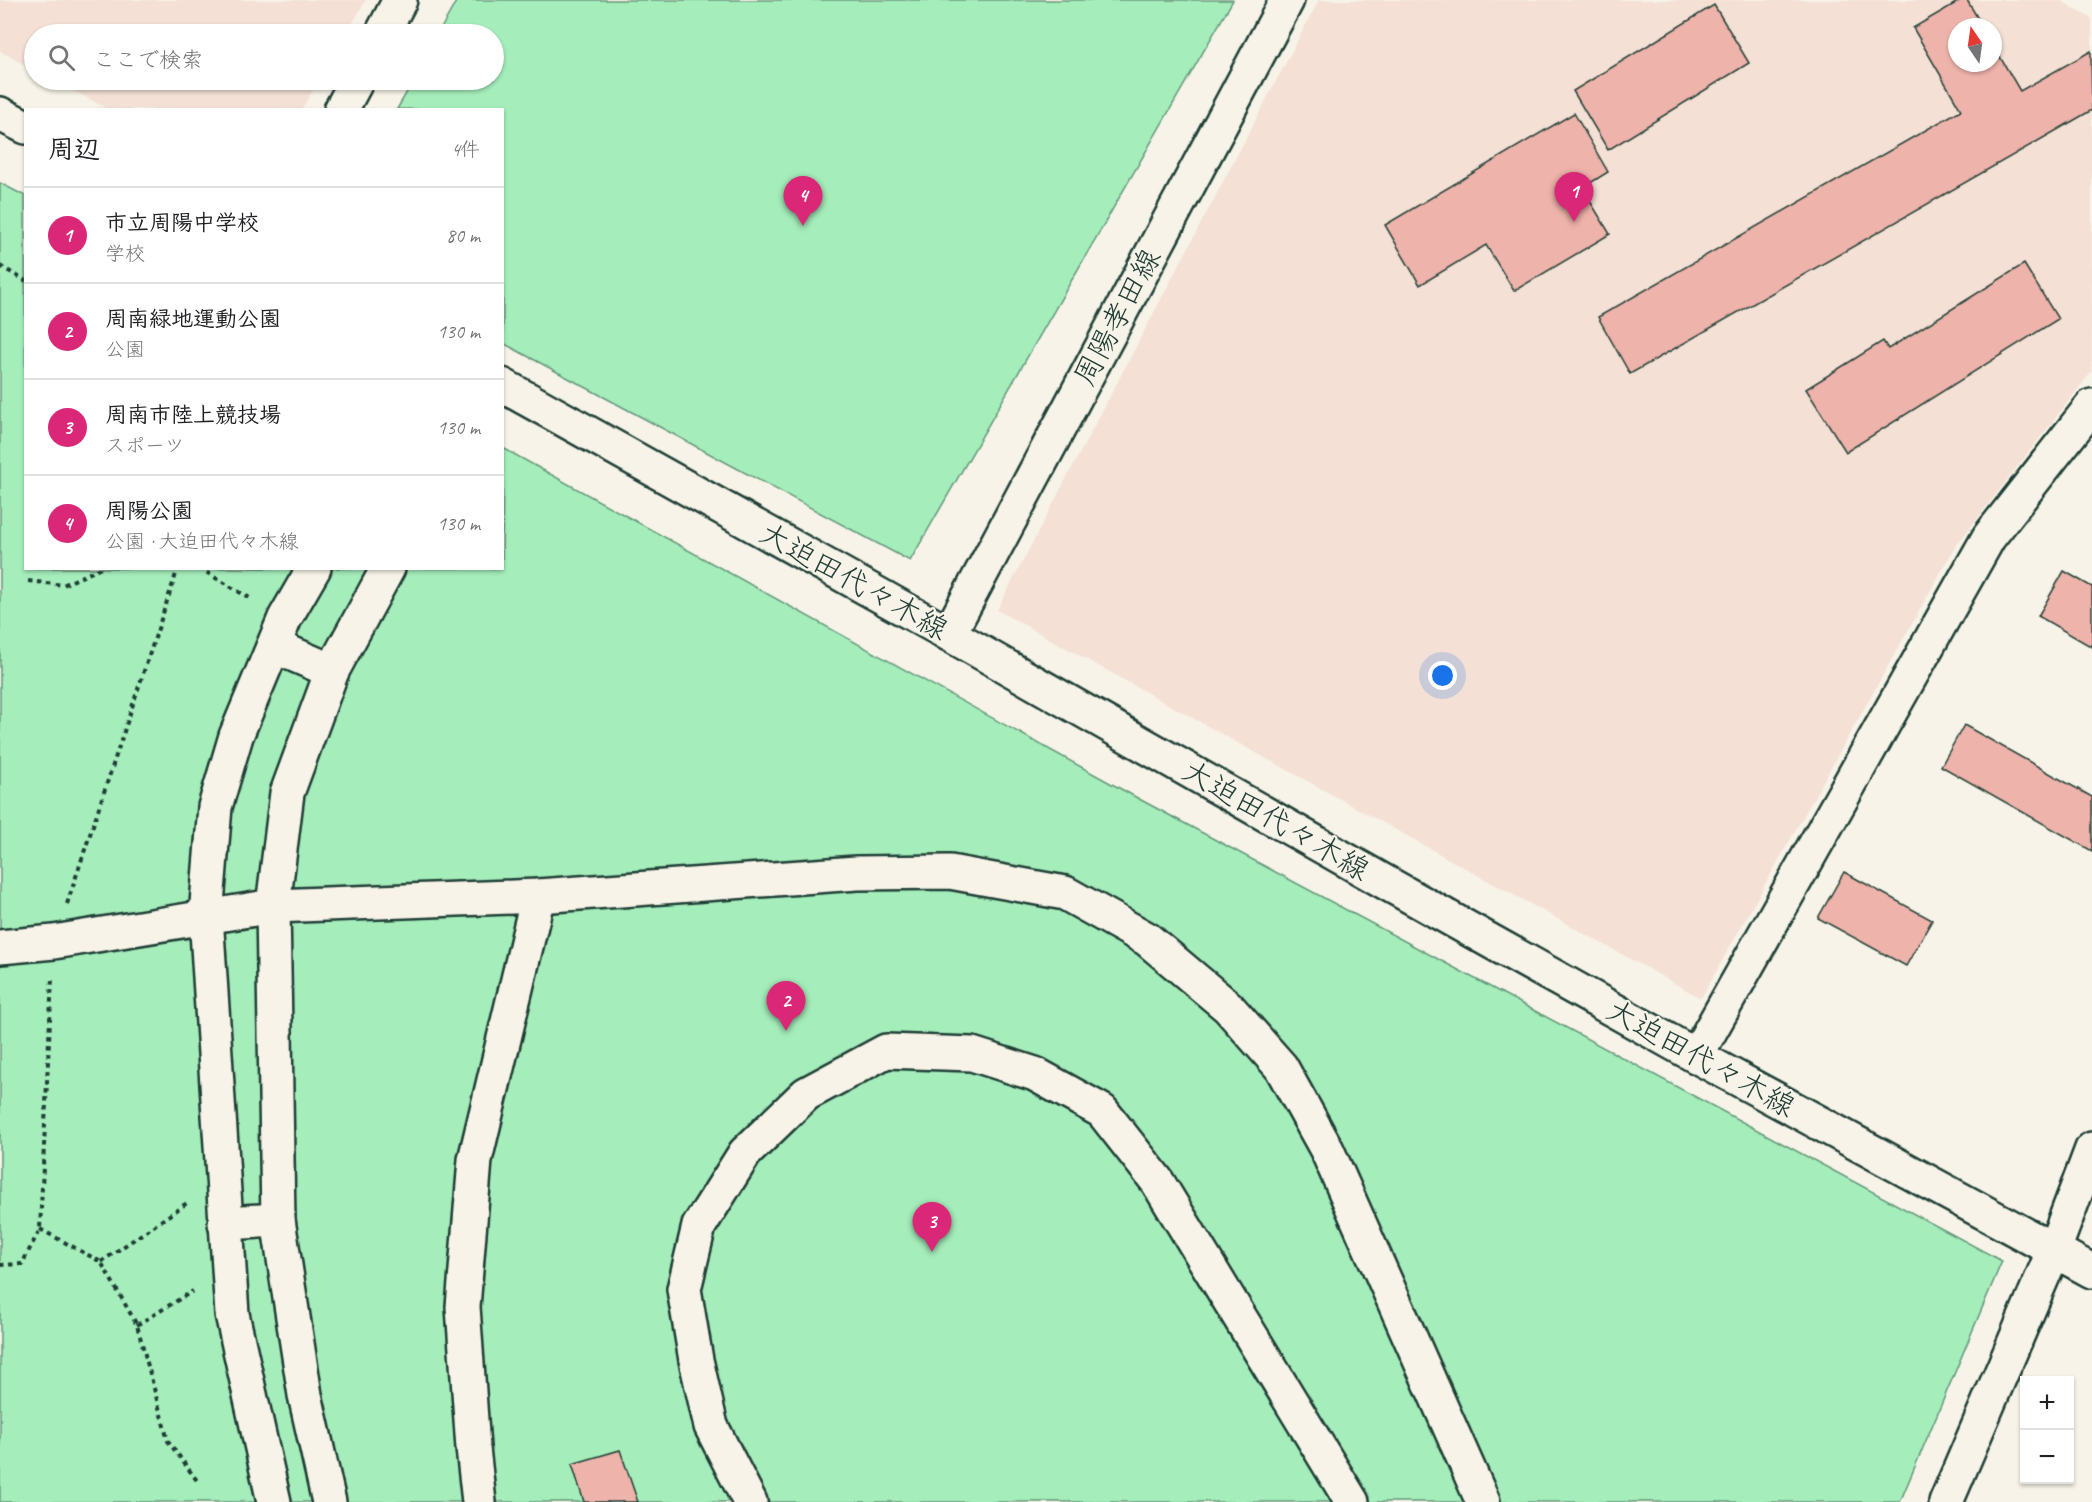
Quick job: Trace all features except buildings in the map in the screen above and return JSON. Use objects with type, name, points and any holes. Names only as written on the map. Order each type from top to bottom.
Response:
[{"type":"street","points":[[387,24],[400,0]]},
{"type":"street","name":"周陽孝田線","points":[[949,634],[1287,0]]},
{"type":"street","points":[[342,108],[352,90]]},
{"type":"street","points":[[0,114],[24,126]]},
{"type":"street","name":"大迫田代々木線","points":[[504,386],[949,634],[1393,887],[1696,1056],[2092,1271]]},
{"type":"street","points":[[1696,1056],[1989,537],[2092,406]]},
{"type":"street","points":[[274,1502],[232,1314],[206,916],[215,807],[236,736],[279,632],[313,570]]},
{"type":"street","points":[[329,1502],[305,1395],[278,1220],[273,906],[287,793],[332,670],[387,570]]},
{"type":"street","points":[[279,632],[332,670]]},
{"type":"street","points":[[0,947],[54,942],[273,906],[538,896],[857,873],[950,872],[1065,893],[1148,939],[1228,1007],[1281,1066],[1327,1150],[1483,1502]]},
{"type":"street","points":[[479,1502],[473,1448],[464,1307],[475,1160],[538,896]]},
{"type":"street","points":[[750,1502],[711,1426],[696,1360],[684,1289],[699,1226],[745,1153],[806,1094],[886,1051],[972,1054],[1035,1074],[1102,1111],[1156,1181],[1352,1502]]},
{"type":"street","points":[[1946,1502],[2054,1250],[2092,1149]]},
{"type":"street","points":[[225,1222],[278,1220]]},
{"type":"path","points":[[0,266],[24,280]]},
{"type":"path","points":[[28,581],[63,585],[97,570]]},
{"type":"path","points":[[0,1265],[22,1264],[40,1229],[54,942],[177,570]]},
{"type":"path","points":[[202,570],[279,632]]},
{"type":"path","points":[[101,1262],[222,1178]]},
{"type":"path","points":[[40,1229],[101,1262],[137,1325],[168,1441],[198,1482]]},
{"type":"path","points":[[137,1325],[228,1270]]},
{"type":"shaded area","points":[[0,0],[366,0],[352,24],[24,24],[24,64],[0,51]]},
{"type":"shaded area","points":[[1319,0],[2060,0],[2092,19],[2092,371],[1955,547],[1701,998],[997,610]]},
{"type":"shaded area","points":[[72,90],[313,90],[302,108],[106,108]]},
{"type":"green space","points":[[457,0],[1233,0],[910,561],[504,344],[504,108],[398,108],[408,90],[504,90],[504,24],[444,24]]},
{"type":"green space","points":[[0,183],[24,195],[24,570],[504,570],[504,449],[1141,800],[2002,1261],[1900,1502],[0,1502]]},
{"type":"place","name":"市立周陽中学校","points":[[1574,222]]},
{"type":"place","name":"周陽公園","points":[[803,226]]},
{"type":"place","name":"周南緑地運動公園","points":[[786,1031]]},
{"type":"place","name":"周南市陸上競技場","points":[[932,1252]]}]
